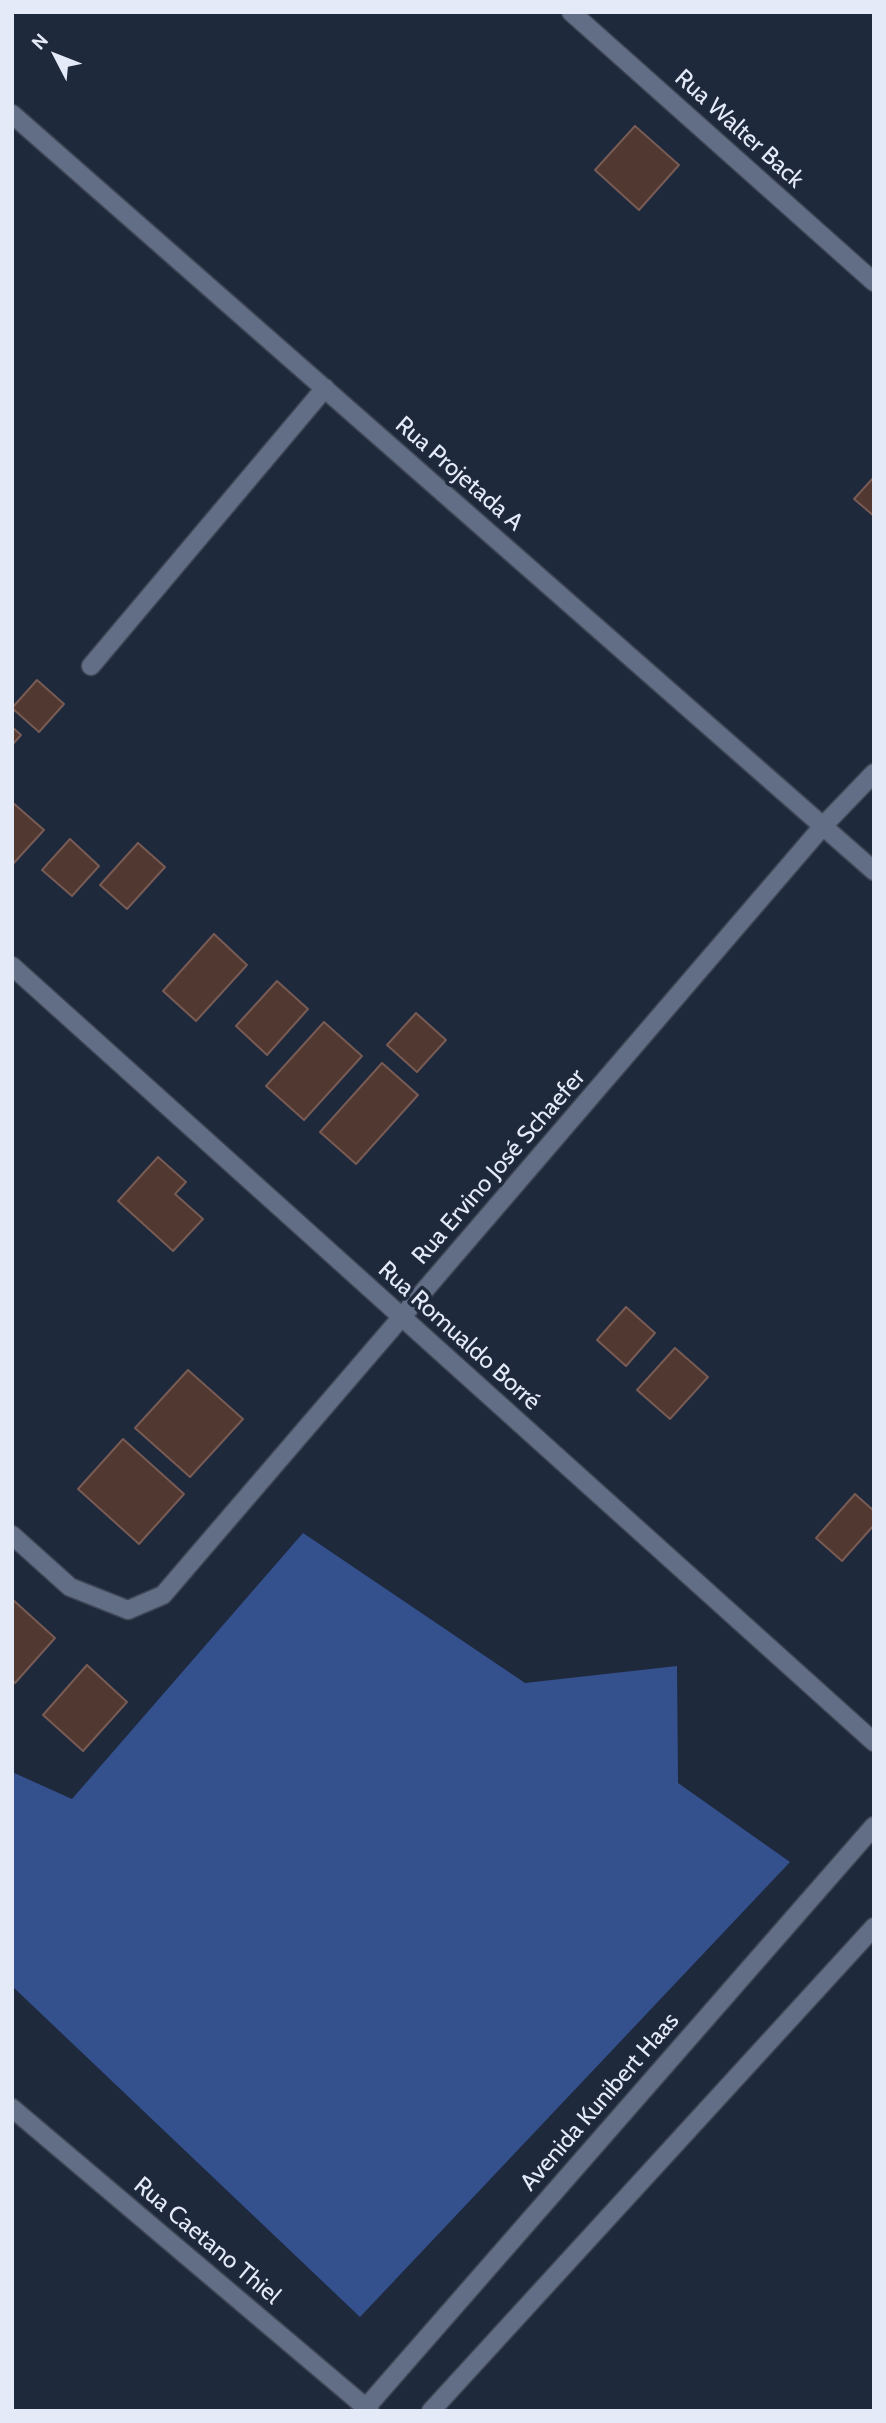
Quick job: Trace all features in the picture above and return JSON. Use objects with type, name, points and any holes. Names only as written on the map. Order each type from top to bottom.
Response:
[{"type":"street","name":"Rua Walter Back","points":[[571,12],[874,282]]},
{"type":"street","name":"Rua Projetada A","points":[[12,114],[874,871]]},
{"type":"street","points":[[91,666],[325,388]]},
{"type":"street","name":"Rua Ervino José Schaefer","points":[[12,1535],[70,1587],[128,1610],[163,1595],[823,826],[874,773]]},
{"type":"street","name":"Rua Romualdo Borré","points":[[12,966],[874,1742]]},
{"type":"street","name":"Avenida Kunibert Haas","points":[[366,2410],[874,1826]]},
{"type":"street","points":[[431,2411],[874,1927]]},
{"type":"street","name":"Rua Caetano Thiel","points":[[12,2108],[366,2410]]},
{"type":"shaded area","points":[[303,1533],[525,1683],[677,1666],[678,1783],[790,1862],[360,2317],[12,1986],[12,1772],[72,1799]]},
{"type":"building","points":[[635,126],[679,165],[639,210],[595,170]]},
{"type":"building","points":[[874,477],[874,516],[854,499]]},
{"type":"building","points":[[37,680],[64,704],[39,732],[12,708]]},
{"type":"building","points":[[12,727],[21,735],[12,745]]},
{"type":"building","points":[[12,802],[44,830],[12,865]]},
{"type":"building","points":[[70,839],[99,866],[72,896],[42,870]]},
{"type":"building","points":[[138,843],[165,867],[127,909],[100,885]]},
{"type":"building","points":[[214,934],[247,965],[196,1021],[163,991]]},
{"type":"building","points":[[277,981],[308,1009],[267,1055],[236,1026]]},
{"type":"building","points":[[416,1013],[446,1040],[417,1072],[387,1045]]},
{"type":"building","points":[[324,1022],[362,1056],[304,1120],[266,1086]]},
{"type":"building","points":[[382,1063],[418,1095],[356,1164],[320,1132]]},
{"type":"building","points":[[158,1157],[186,1182],[175,1194],[203,1219],[173,1251],[118,1201]]},
{"type":"building","points":[[626,1307],[655,1333],[626,1366],[597,1340]]},
{"type":"building","points":[[675,1348],[708,1377],[670,1419],[637,1390]]},
{"type":"building","points":[[188,1370],[243,1419],[190,1477],[135,1428]]},
{"type":"building","points":[[123,1439],[184,1494],[139,1544],[78,1489]]},
{"type":"building","points":[[855,1494],[874,1511],[874,1525],[842,1561],[816,1538]]},
{"type":"building","points":[[12,1599],[55,1638],[15,1683],[12,1680]]},
{"type":"building","points":[[87,1665],[127,1702],[83,1751],[43,1715]]}]
